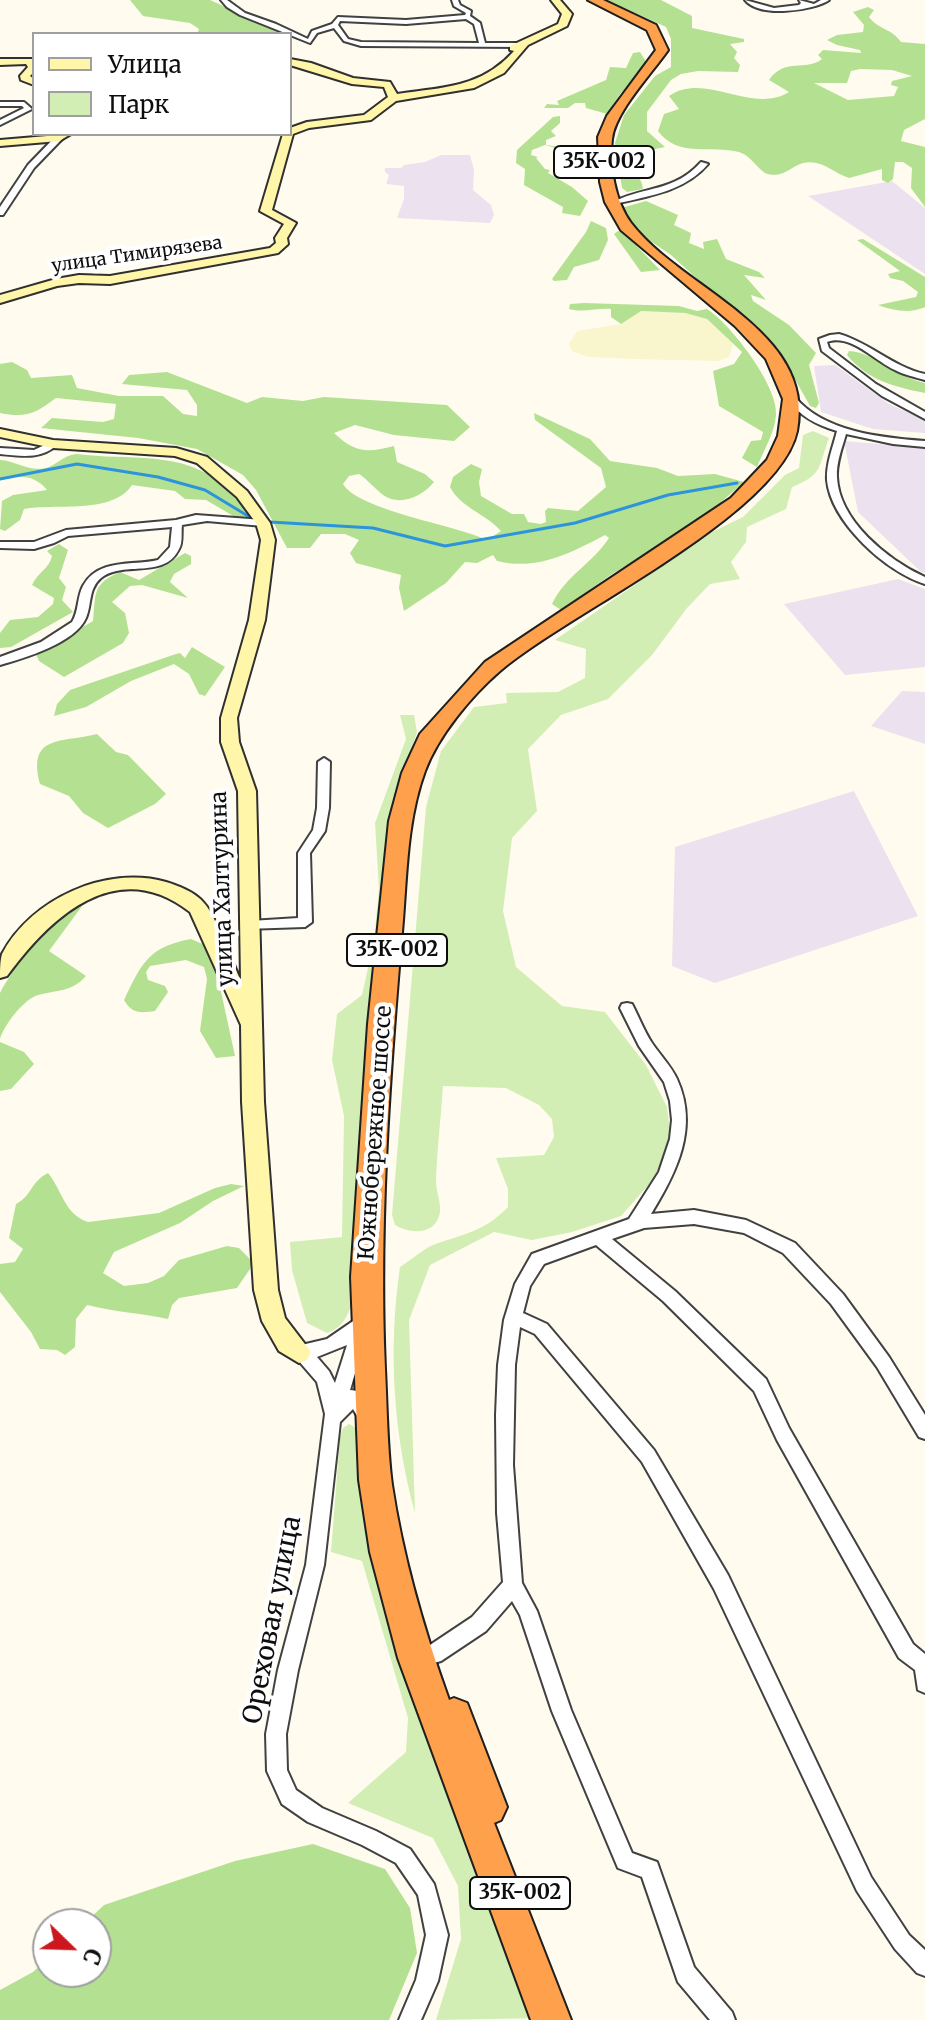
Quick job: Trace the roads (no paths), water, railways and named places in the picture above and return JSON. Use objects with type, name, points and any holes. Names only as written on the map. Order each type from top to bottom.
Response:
[{"type":"highway","name":"35К-002","points":[[594,0],[644,22],[652,28],[661,43],[660,58],[614,116],[605,137],[607,182],[620,219],[669,266],[759,340],[781,371],[793,420]]},
{"type":"highway","name":"35К-002","points":[[601,0],[658,27],[668,50],[615,125],[610,156],[619,201],[638,231],[749,322],[775,348],[789,372],[798,399],[793,420]]},
{"type":"highway","name":"Южнобережное шоссе","points":[[567,2020],[434,1654],[389,1496],[367,1360],[366,1277],[381,1024],[388,982],[401,821],[413,773],[431,734],[492,667],[751,492],[776,468],[793,420]]},
{"type":"highway","name":"Южнобережное шоссе","points":[[367,1360],[399,912],[409,824],[419,776],[439,735],[465,701],[499,669],[742,503],[775,462],[793,420]]},
{"type":"highway","name":"Южнобережное шоссе","points":[[378,1422],[375,1480],[387,1552],[416,1658],[551,2020]]},
{"type":"street","points":[[224,0],[229,8],[288,32]]},
{"type":"street","points":[[455,0],[457,6],[469,12],[467,17]]},
{"type":"street","name":"улица Тимирязева","points":[[292,132],[307,125],[367,118],[393,98],[471,86],[492,77],[512,60],[515,46],[562,26],[567,14],[555,0]]},
{"type":"street","points":[[748,0],[752,5],[771,10],[803,2],[815,6],[826,0]]},
{"type":"street","points":[[292,35],[310,41],[314,32],[335,25],[338,19],[347,18],[406,22],[467,17],[477,23],[482,43]]},
{"type":"street","points":[[335,25],[346,40],[361,44],[427,46],[482,43],[515,46]]},
{"type":"street","points":[[0,62],[29,61],[32,66]]},
{"type":"street","points":[[292,62],[352,81],[387,84],[391,87],[393,98]]},
{"type":"street","points":[[0,104],[24,104],[28,109],[0,123]]},
{"type":"street","points":[[0,143],[63,136]]},
{"type":"street","points":[[0,213],[31,167],[63,136]]},
{"type":"street","name":"улица Тимирязева","points":[[4,298],[56,283],[79,279],[110,280],[274,251],[282,244],[281,238],[290,223],[266,211],[288,136]]},
{"type":"street","points":[[619,201],[677,183],[697,173],[704,164]]},
{"type":"street","points":[[925,377],[897,369],[848,339],[837,336],[822,341],[825,349],[868,384],[893,401],[925,416]]},
{"type":"street","points":[[793,420],[821,422]]},
{"type":"street","points":[[793,420],[821,422],[880,439],[925,444]]},
{"type":"street","points":[[842,429],[832,480],[842,512],[910,576],[925,581]]},
{"type":"street","points":[[0,433],[53,444],[176,452],[202,460],[242,494],[263,523]]},
{"type":"street","points":[[0,451],[32,455],[45,451],[53,444]]},
{"type":"street","points":[[0,545],[34,546],[77,532],[177,523],[186,518],[263,523]]},
{"type":"street","points":[[0,661],[25,653],[74,627],[80,619],[85,592],[96,577],[112,568],[162,562],[175,548],[177,523]]},
{"type":"street","name":"улица Халтурина","points":[[263,523],[268,540],[257,620],[229,718],[230,742],[247,791],[251,1026],[257,1182],[266,1290],[274,1321],[287,1343],[299,1352]]},
{"type":"street","points":[[250,926],[305,922],[304,853],[319,831],[324,762]]},
{"type":"street","points":[[0,971],[35,929],[69,900],[115,885],[161,885],[184,895],[198,908],[251,1026]]},
{"type":"street","points":[[627,1008],[671,1083],[680,1122],[677,1151],[657,1191],[635,1224]]},
{"type":"street","points":[[724,2020],[686,1974],[650,1869],[625,1861],[562,1711],[528,1611],[513,1585],[506,1532],[504,1479],[508,1352],[527,1270],[538,1259],[635,1224],[694,1217],[746,1227],[789,1248],[837,1299],[883,1362],[925,1431]]},
{"type":"street","points":[[599,1238],[669,1296],[760,1385],[783,1434],[906,1651],[925,1669]]},
{"type":"street","points":[[299,1352],[323,1349],[342,1342],[358,1326],[367,1310]]},
{"type":"street","points":[[515,1317],[541,1329],[648,1456],[721,1582],[864,1884],[902,1942],[925,1965]]},
{"type":"street","points":[[323,1349],[367,1360],[331,1422]]},
{"type":"street","points":[[299,1352],[378,1422]]},
{"type":"street","name":"Ореховая улица","points":[[322,1370],[331,1392],[331,1422],[315,1565],[288,1670],[276,1734],[277,1771],[289,1797],[315,1815],[403,1856],[427,1891],[437,1935],[427,1981],[410,2020]]},
{"type":"street","points":[[434,1654],[479,1624],[513,1585]]},
{"type":"waterway","points":[[0,479],[77,464],[158,477],[205,490],[253,519]]},
{"type":"waterway","points":[[270,522],[373,528],[445,546],[575,523],[668,495],[737,483]]}]
